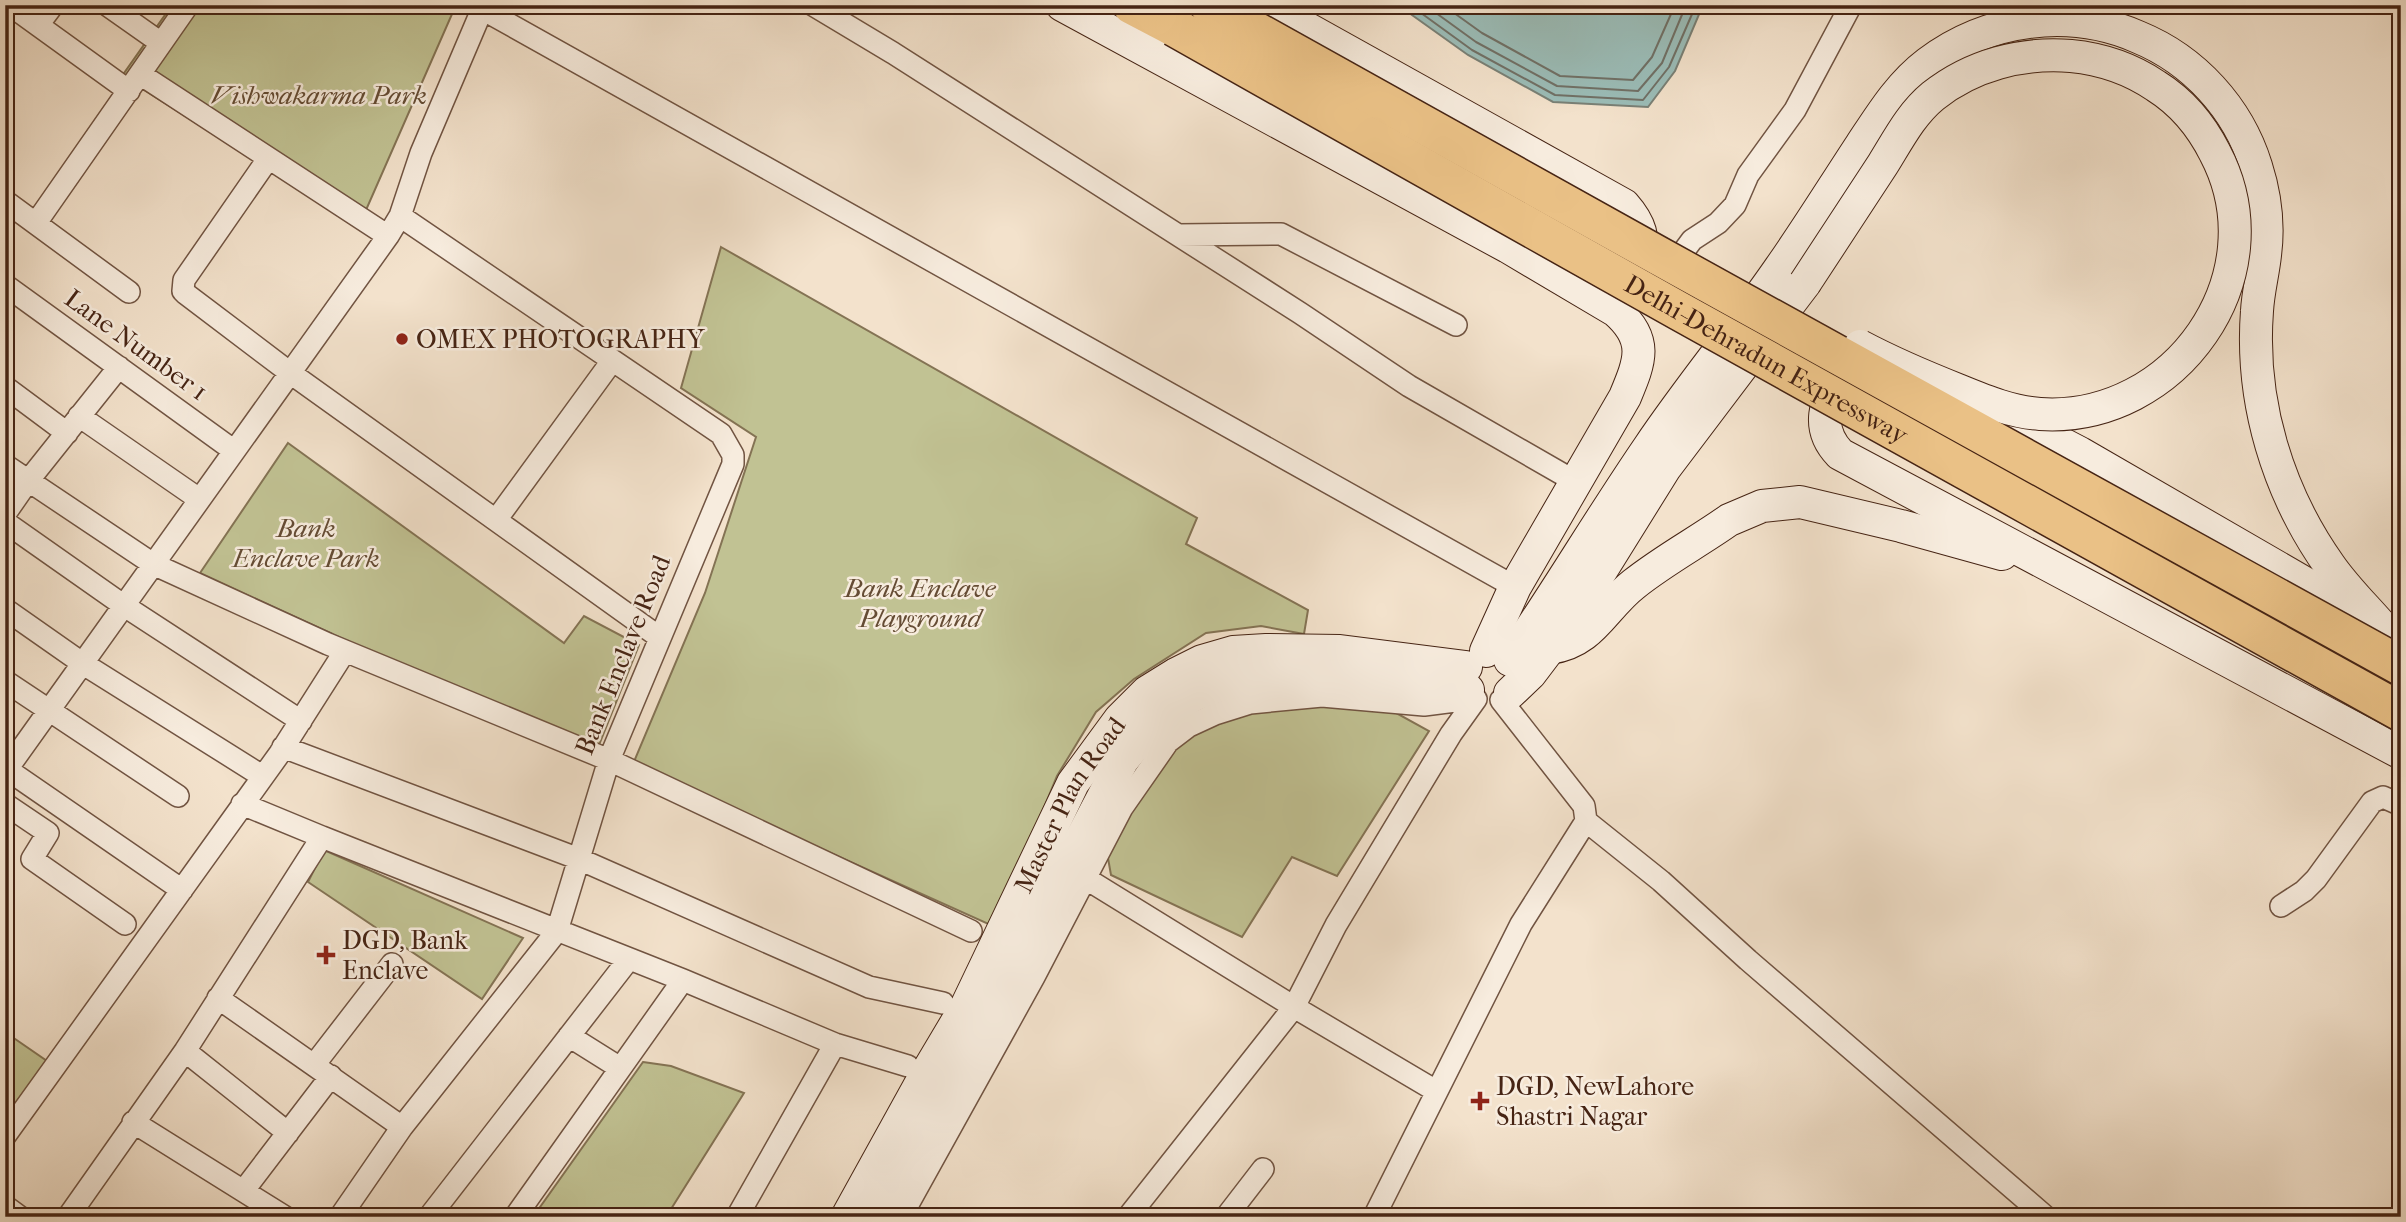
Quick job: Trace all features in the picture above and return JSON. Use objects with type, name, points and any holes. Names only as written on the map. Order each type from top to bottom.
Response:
[{"type":"highway","name":"Delhi-Dehradun Expressway","points":[[1132,5],[2401,712]]},
{"type":"highway","name":"Delhi-Dehradun Expressway","points":[[1209,5],[2401,666]]},
{"type":"main road","points":[[1062,5],[1508,247],[1623,318],[1637,337],[1636,371],[1625,397],[1515,587],[1488,680]]},
{"type":"main road","points":[[1265,5],[1624,205],[1637,219],[1641,235],[1640,254],[1623,318]]},
{"type":"main road","points":[[882,1217],[1048,927],[1122,761],[1150,726],[1176,705],[1210,688],[1244,679],[1322,677],[1488,680],[1530,674],[1576,611],[1665,468],[1793,275],[1895,94],[1911,77],[1949,49],[1992,30],[2014,24],[2049,20],[2084,22],[2107,26],[2151,42],[2190,68],[2223,101],[2236,120],[2256,163],[2262,185],[2267,232],[2256,341],[2260,399],[2272,450],[2305,527],[2333,571],[2392,634]]},
{"type":"main road","points":[[1488,680],[1650,446],[1793,275],[1917,111],[1951,83],[2012,59],[2057,55],[2103,61],[2164,91],[2182,105],[2209,140],[2223,170],[2231,202],[2234,246],[2217,310],[2193,346],[2162,377],[2134,394],[2105,406],[2062,414],[2029,412],[1998,406],[1896,365],[1751,288],[1659,256]]},
{"type":"main road","points":[[2392,634],[2080,453],[1958,389],[1867,373],[1848,379],[1833,391],[1825,409],[1825,429],[1840,454],[2401,753]]},
{"type":"main road","points":[[1550,648],[1562,646],[1584,635],[1633,584],[1729,520],[1745,511],[1775,503],[1800,502],[1901,526],[2064,572]]},
{"type":"main road","name":"Master Plan Road","points":[[847,1217],[967,1005],[1073,783],[1120,719],[1147,692],[1202,661],[1244,651],[1340,651],[1488,680]]},
{"type":"street","points":[[10,5],[38,25],[268,159],[388,236]]},
{"type":"street","points":[[38,25],[53,5]]},
{"type":"street","points":[[107,5],[161,43]]},
{"type":"street","points":[[36,223],[187,5]]},
{"type":"street","points":[[813,5],[1178,235],[1409,386],[1576,482]]},
{"type":"street","points":[[1623,318],[1692,240],[1718,223],[1735,205],[1748,175],[1795,110],[1851,5]]},
{"type":"street","points":[[182,890],[6,769],[388,236],[400,216],[421,153],[480,7],[1515,587]]},
{"type":"street","points":[[268,159],[193,266],[184,280],[183,291],[191,300],[289,372],[659,636]]},
{"type":"street","points":[[5,201],[129,292]]},
{"type":"street","name":"Bank Enclave Road","points":[[340,1217],[402,1127],[557,931],[609,760],[733,464],[733,455],[721,434],[400,216]]},
{"type":"street","points":[[1178,235],[1281,234],[1457,325]]},
{"type":"street","name":"Lane Number 1","points":[[5,285],[233,450]]},
{"type":"street","points":[[496,520],[611,360]]},
{"type":"street","points":[[5,514],[119,367]]},
{"type":"street","points":[[5,387],[199,499]]},
{"type":"street","points":[[5,465],[153,564],[345,651],[609,760],[971,931]]},
{"type":"street","points":[[5,522],[123,605],[301,721]]},
{"type":"street","points":[[5,609],[82,663],[262,776]]},
{"type":"street","points":[[5,1136],[283,747],[345,651]]},
{"type":"street","points":[[1374,1217],[1521,924],[1586,821],[1584,806],[1488,680]]},
{"type":"street","points":[[901,1217],[1048,927],[1085,878],[1122,807],[1168,742],[1189,726],[1250,703],[1322,696],[1424,705],[1488,680]]},
{"type":"street","points":[[1128,1217],[1294,1007],[1336,925],[1451,734],[1488,680]]},
{"type":"street","points":[[5,681],[178,796]]},
{"type":"street","points":[[283,747],[579,859],[869,987],[943,1003]]},
{"type":"street","points":[[2281,906],[2304,891],[2316,879],[2372,802],[2383,797],[2401,805]]},
{"type":"street","points":[[5,804],[48,833],[32,859],[125,923]]},
{"type":"street","points":[[242,804],[684,980],[835,1044],[908,1066]]},
{"type":"street","points":[[1586,821],[1661,881],[1748,960],[2046,1217]]},
{"type":"street","points":[[68,1217],[185,1051],[322,837]]},
{"type":"street","points":[[1085,878],[1436,1091]]},
{"type":"street","points":[[429,1217],[629,959]]},
{"type":"street","points":[[244,1190],[288,1133],[323,1071],[392,964]]},
{"type":"street","points":[[515,1217],[684,980]]},
{"type":"street","points":[[218,998],[402,1127]]},
{"type":"street","points":[[569,1036],[620,1068]]},
{"type":"street","points":[[737,1217],[835,1044]]},
{"type":"street","points":[[185,1051],[288,1133]]},
{"type":"street","points":[[133,1122],[285,1217]]},
{"type":"street","points":[[1226,1217],[1263,1168]]},
{"type":"street","points":[[5,1206],[20,1217]]},
{"type":"green space","name":"Vishwakarma Park","points":[[172,5],[456,5],[359,226],[122,76]]},
{"type":"green space","name":"Bank Enclave Playground","points":[[721,247],[1197,518],[1186,544],[1308,610],[1304,634],[1261,626],[1206,633],[1134,679],[1096,712],[1057,776],[995,927],[633,764],[705,593],[756,437],[681,388]]},
{"type":"green space","name":"Bank Enclave Park","points":[[288,443],[564,643],[584,616],[639,645],[595,755],[200,573]]},
{"type":"green space","points":[[1312,699],[1389,709],[1429,731],[1337,876],[1292,857],[1242,937],[1111,875],[1106,847],[1169,742],[1230,708]]},
{"type":"green space","points":[[324,850],[523,938],[482,999],[308,882]]},
{"type":"green space","points":[[5,1032],[47,1061],[5,1117]]},
{"type":"green space","points":[[643,1062],[671,1066],[744,1093],[666,1217],[533,1217]]},
{"type":"water","points":[[1398,5],[1703,5],[1675,71],[1648,107],[1553,102],[1468,55]]},
{"type":"place","name":"OMEX PHOTOGRAPHY","points":[[402,339]]},
{"type":"place","name":"DGD, Bank Enclave","points":[[326,955]]},
{"type":"place","name":"DGD, NewLahore Shastri Nagar","points":[[1480,1101]]}]
